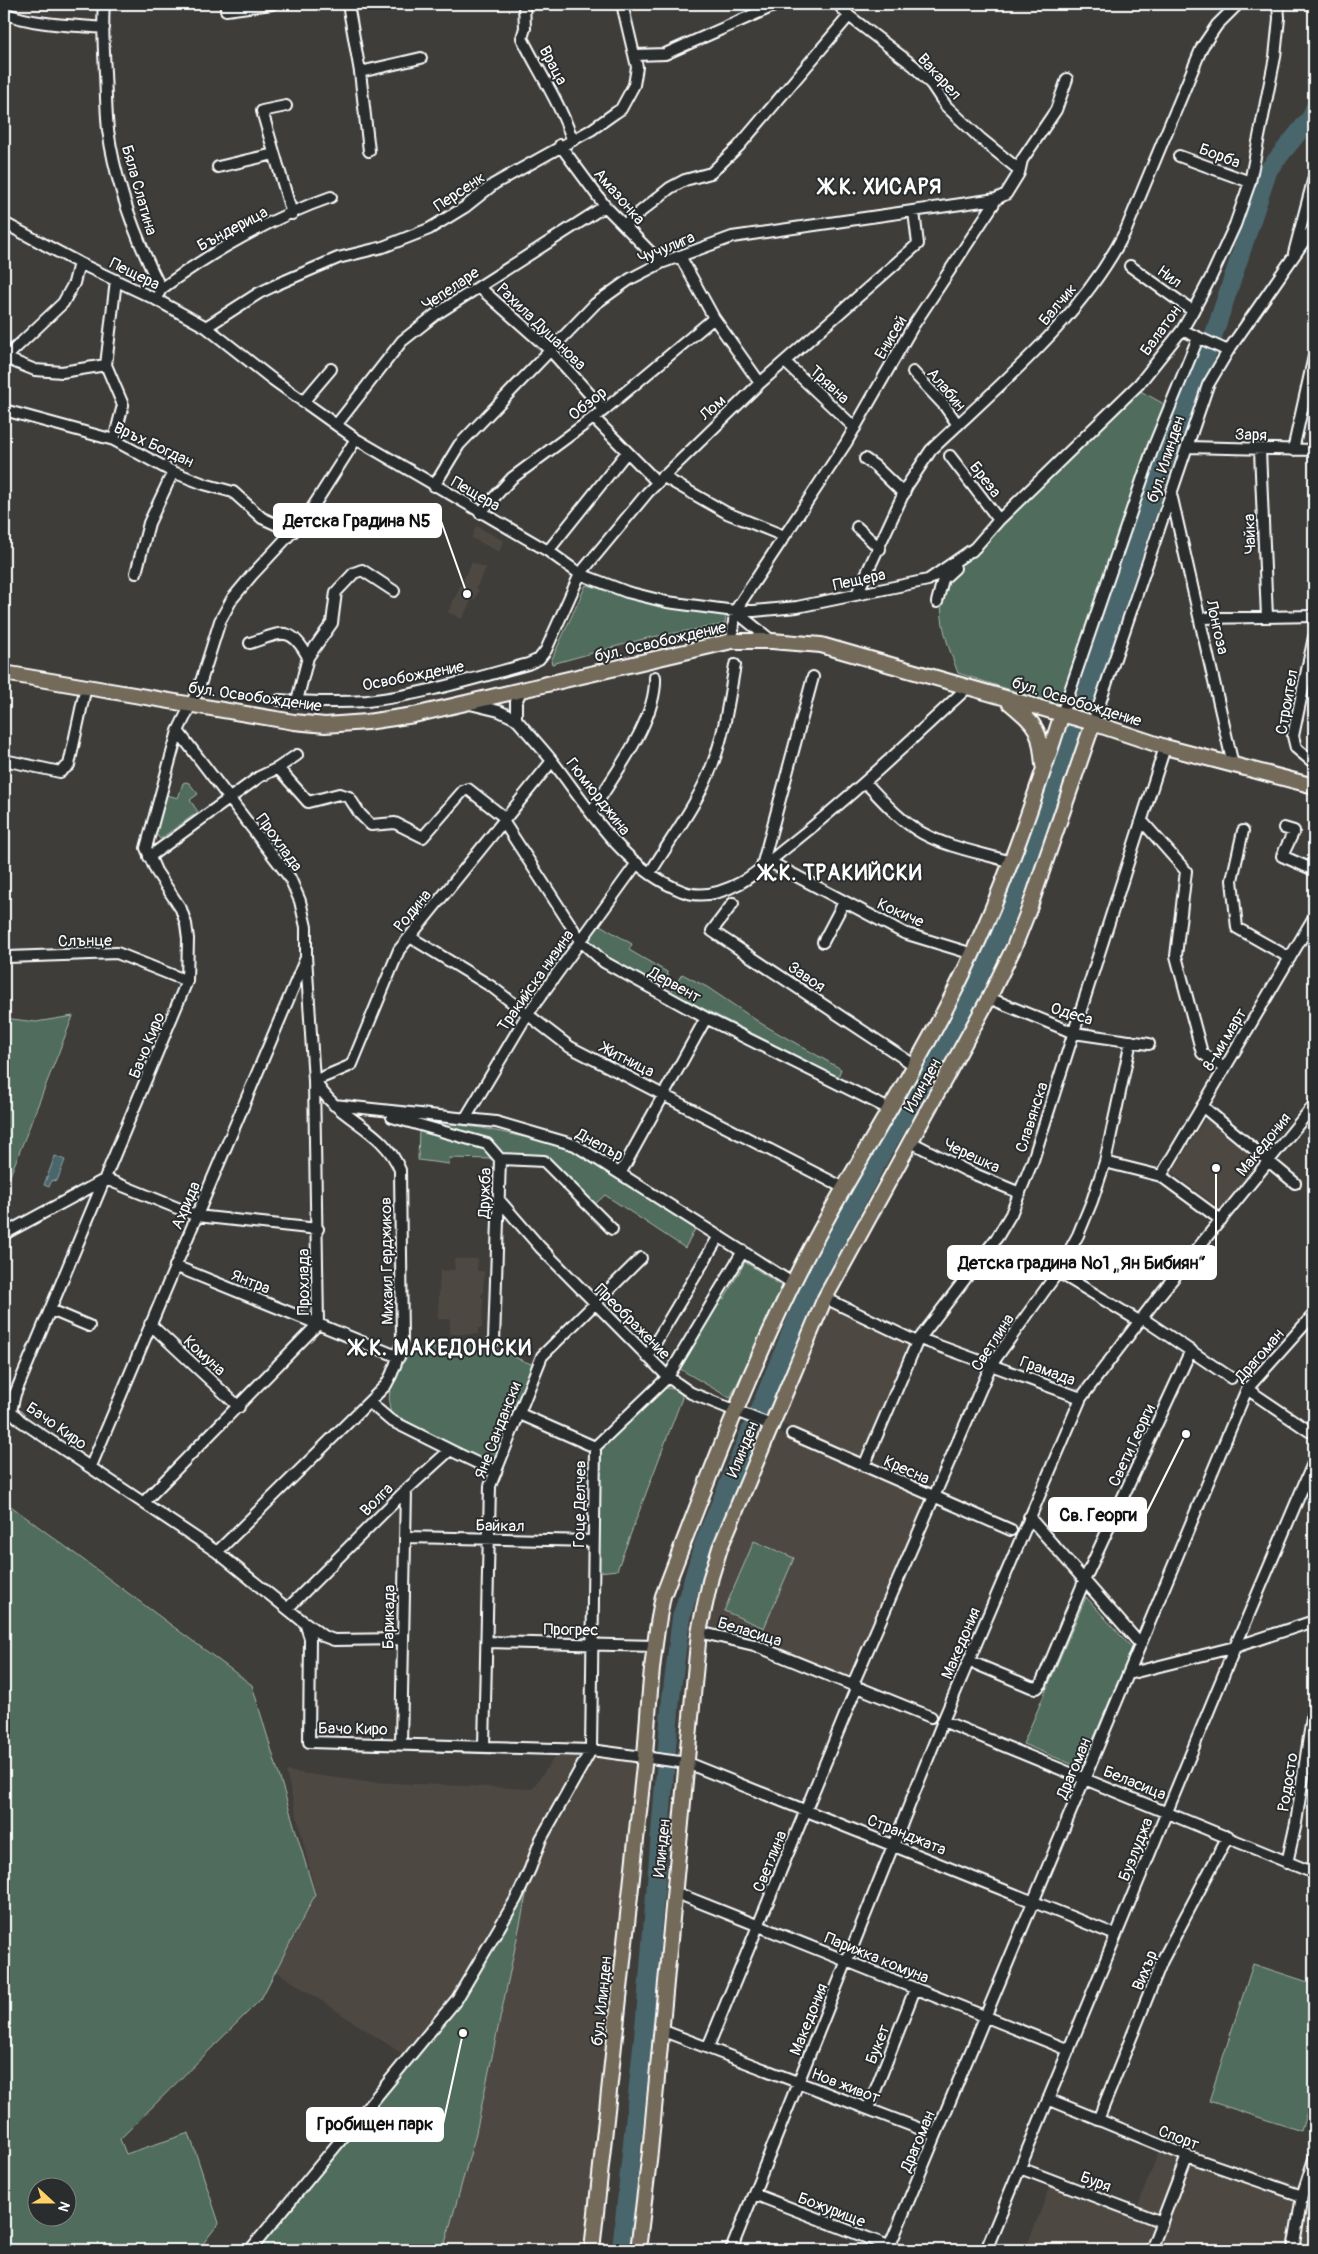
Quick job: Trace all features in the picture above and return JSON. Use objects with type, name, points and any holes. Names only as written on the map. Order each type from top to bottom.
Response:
[{"type":"main road","name":"бул. Освобождение","points":[[4,673],[294,722],[325,725],[404,717],[470,704],[732,641],[772,641],[821,645],[1165,746],[1314,786]]},
{"type":"main road","points":[[1005,698],[1031,720],[1040,736],[1043,772]]},
{"type":"main road","name":"Илинден","points":[[645,1756],[655,1646],[664,1596],[741,1413],[792,1283],[948,1006],[973,954],[1066,716]]},
{"type":"main road","name":"Илинден","points":[[638,2250],[650,2152],[699,1632],[711,1577],[767,1423],[825,1298],[989,998],[1014,947],[1029,909],[1091,723]]},
{"type":"main road","name":"бул. Илинден","points":[[592,2250],[645,1756]]},
{"type":"street","name":"Бяла Слатина","points":[[104,4],[108,128],[112,156],[131,222],[143,254],[161,289]]},
{"type":"street","points":[[226,10],[272,4]]},
{"type":"street","points":[[348,4],[360,72],[370,151]]},
{"type":"street","name":"Враца","points":[[524,4],[525,28],[522,38],[541,76],[564,113],[572,139]]},
{"type":"street","name":"Персенк","points":[[206,327],[259,293],[280,283],[338,258],[383,247],[429,229],[465,207],[494,184],[560,145],[591,130],[621,109],[634,85],[638,67],[622,4]]},
{"type":"street","points":[[636,55],[665,54],[778,4]]},
{"type":"street","name":"Вакарел","points":[[838,4],[849,16],[914,66],[932,86],[946,106],[981,139],[1018,169]]},
{"type":"street","name":"Балчик","points":[[858,594],[904,494],[921,462],[1048,338],[1094,283],[1114,255],[1202,47],[1216,25],[1238,4]]},
{"type":"street","name":"Балатон","points":[[936,602],[943,579],[976,547],[998,520],[1139,384],[1182,330],[1193,311],[1211,277],[1234,225],[1250,182],[1275,57],[1279,18],[1278,4]]},
{"type":"street","points":[[4,13],[48,22],[104,28]]},
{"type":"street","points":[[624,225],[670,188],[685,180],[711,173],[738,146],[849,16]]},
{"type":"street","points":[[360,72],[421,58]]},
{"type":"street","name":"Енисей","points":[[736,611],[855,428],[917,320],[996,199],[1006,194],[1019,173],[1018,169],[1056,110],[1067,79]]},
{"type":"street","points":[[286,106],[262,111],[292,214]]},
{"type":"street","name":"Амазонка","points":[[560,145],[605,206],[662,263]]},
{"type":"street","points":[[218,167],[274,154]]},
{"type":"street","name":"Борба","points":[[1180,156],[1250,182]]},
{"type":"street","points":[[1293,258],[1314,177]]},
{"type":"street","name":"Бъндерица","points":[[155,299],[161,289],[202,260],[247,235],[332,197]]},
{"type":"street","name":"Чучулига","points":[[434,486],[459,444],[603,298],[630,279],[662,263],[732,237],[996,199]]},
{"type":"street","name":"Чепеларе","points":[[337,424],[402,341],[435,315],[605,206]]},
{"type":"street","name":"Лом","points":[[546,650],[580,574],[659,479],[760,383],[918,244],[914,212]]},
{"type":"street","name":"Пещера","points":[[4,224],[79,263],[155,299],[206,327],[303,402],[356,439],[480,514],[548,551],[580,574],[627,592],[667,602],[736,611],[797,607],[928,580],[976,547]]},
{"type":"street","name":"бул. Илинден","points":[[1091,723],[1172,497],[1208,385],[1228,351],[1314,227]]},
{"type":"street","points":[[680,256],[714,318],[760,383]]},
{"type":"street","points":[[79,263],[74,283],[63,303],[4,359],[34,370],[62,372],[106,365]]},
{"type":"street","name":"Нил","points":[[1130,266],[1193,311]]},
{"type":"street","points":[[114,440],[123,405],[106,365],[116,280]]},
{"type":"street","name":"Рахила Душанова","points":[[479,287],[550,350],[604,410]]},
{"type":"street","name":"Обзор","points":[[480,514],[512,478],[594,418],[714,318]]},
{"type":"street","points":[[1182,330],[1228,351]]},
{"type":"street","name":"бул. Илинден","points":[[1066,716],[1153,446],[1202,340]]},
{"type":"street","points":[[1293,450],[1314,356]]},
{"type":"street","name":"Трявна","points":[[785,362],[855,428]]},
{"type":"street","points":[[303,402],[331,369]]},
{"type":"street","name":"Алабин","points":[[913,372],[944,405],[958,425]]},
{"type":"street","name":"Връх Богдан","points":[[4,410],[114,440],[173,472],[204,484],[233,492],[262,518],[293,532]]},
{"type":"street","points":[[594,418],[627,452],[659,479],[727,513],[784,536]]},
{"type":"street","points":[[297,754],[278,768],[259,777],[149,857],[146,848],[178,731],[199,688],[220,621],[252,575],[293,532],[318,500],[356,439]]},
{"type":"street","name":"Заря","points":[[1187,447],[1314,450]]},
{"type":"street","name":"Чайка","points":[[1260,450],[1267,617]]},
{"type":"street","points":[[548,551],[627,452]]},
{"type":"street","name":"Бреза","points":[[950,456],[998,520]]},
{"type":"street","points":[[865,459],[904,494]]},
{"type":"street","points":[[136,573],[149,523],[173,472]]},
{"type":"street","name":"Лонгоза","points":[[1172,497],[1233,765]]},
{"type":"street","points":[[857,527],[880,549]]},
{"type":"street","points":[[297,701],[308,657],[332,623],[336,592],[354,573],[362,570],[394,591]]},
{"type":"street","points":[[732,641],[736,611]]},
{"type":"street","points":[[736,611],[772,641]]},
{"type":"street","points":[[1201,618],[1314,616]]},
{"type":"street","points":[[250,644],[280,634],[290,634],[298,640],[308,657]]},
{"type":"street","name":"Строител","points":[[1314,637],[1293,736],[1296,748],[1314,764]]},
{"type":"street","name":"Освобождение","points":[[279,700],[319,703],[368,700],[432,690],[528,664],[539,659],[546,650]]},
{"type":"street","points":[[650,873],[702,788],[713,764],[720,742],[735,665]]},
{"type":"street","points":[[591,813],[644,724],[652,706],[654,677]]},
{"type":"street","points":[[765,864],[813,677]]},
{"type":"street","points":[[4,760],[60,772],[65,770],[69,765],[86,686]]},
{"type":"street","name":"Гюмюрджина","points":[[516,719],[552,761],[611,840],[650,873],[684,892],[704,894],[721,891],[742,882],[819,822],[967,688]]},
{"type":"street","points":[[470,704],[499,711],[516,719],[516,702],[521,691]]},
{"type":"street","name":"Прохлада","points":[[144,1502],[239,1407],[318,1324],[318,1229],[314,1081],[306,956],[306,926],[300,901],[290,878],[178,731]]},
{"type":"street","name":"Славянска","points":[[864,1466],[918,1340],[989,1249],[1011,1214],[1020,1193],[1033,1160],[1165,746]]},
{"type":"street","name":"Родина","points":[[314,1081],[347,1068],[352,1064],[399,950],[552,761]]},
{"type":"street","name":"Дервент","points":[[278,768],[308,802],[339,794],[349,797],[360,814],[371,825],[396,823],[423,837],[463,790],[468,789],[504,820],[581,941],[604,962],[706,1018],[889,1109]]},
{"type":"street","points":[[864,782],[896,813],[922,833],[939,841],[1010,862]]},
{"type":"street","points":[[1142,821],[1186,871],[1176,956],[1202,1053],[1224,1068]]},
{"type":"street","points":[[1284,828],[1294,831],[1282,856],[1314,870]]},
{"type":"street","points":[[1243,831],[1232,880],[1237,928],[1290,958]]},
{"type":"street","name":"Бачо Киро","points":[[149,857],[181,910],[186,924],[188,939],[187,981],[52,1310],[15,1394],[11,1411],[22,1421],[217,1552],[305,1623],[310,1638],[310,1742],[590,1750],[661,1759]]},
{"type":"street","name":"Тракийска низина","points":[[465,1119],[528,1015],[637,863]]},
{"type":"street","name":"Кокиче","points":[[765,864],[904,933],[973,954]]},
{"type":"street","points":[[823,942],[844,902]]},
{"type":"street","name":"Завоя","points":[[733,903],[712,931],[914,1065]]},
{"type":"street","name":"8-ми март","points":[[1161,1176],[1314,918]]},
{"type":"street","name":"Житница","points":[[410,937],[492,988],[570,1046],[844,1188]]},
{"type":"street","name":"Слънце","points":[[8,958],[117,953],[187,981]]},
{"type":"street","name":"Ахрида","points":[[91,1466],[306,956]]},
{"type":"street","name":"Одеса","points":[[989,998],[1074,1033],[1149,1044]]},
{"type":"street","points":[[620,1172],[706,1018]]},
{"type":"street","name":"Светлина","points":[[708,2047],[933,1497],[991,1365],[1058,1272],[1078,1235],[1092,1201],[1104,1162],[1131,1041]]},
{"type":"street","points":[[314,1081],[333,1105]]},
{"type":"street","name":"Днепър","points":[[333,1105],[496,1122],[575,1145],[792,1283]]},
{"type":"street","name":"Михаил Герджиков","points":[[217,1552],[386,1385],[396,1368],[399,1358],[402,1338],[400,1170],[394,1154],[383,1142],[333,1105]]},
{"type":"street","name":"Македония","points":[[731,2250],[943,1721],[1081,1398],[1142,1318],[1314,1105]]},
{"type":"street","points":[[1202,1106],[1295,1183]]},
{"type":"street","name":"Дружба","points":[[367,1110],[487,1144],[500,1159],[494,1342]]},
{"type":"street","name":"Черешка","points":[[911,1142],[967,1171],[1020,1193]]},
{"type":"street","points":[[500,1159],[544,1161],[612,1229]]},
{"type":"street","points":[[1104,1162],[1161,1176],[1221,1220]]},
{"type":"street","points":[[4,1234],[106,1179],[197,1216],[318,1229]]},
{"type":"street","name":"Преображение","points":[[500,1201],[595,1305],[668,1377],[691,1394],[767,1423]]},
{"type":"street","points":[[647,1357],[719,1236]]},
{"type":"street","name":"Гоце Делчев","points":[[590,1750],[595,1446],[668,1377],[743,1251]]},
{"type":"street","name":"Яне Сандански","points":[[484,1746],[490,1486],[542,1356],[641,1258]]},
{"type":"street","name":"Янтра","points":[[175,1266],[399,1358]]},
{"type":"street","points":[[1058,1272],[1139,1321],[1142,1318],[1231,1378]]},
{"type":"street","name":"Грамада","points":[[825,1298],[918,1340],[1081,1398]]},
{"type":"street","points":[[52,1310],[89,1326]]},
{"type":"street","name":"Драгоман","points":[[892,2249],[936,2136],[1033,1901],[1247,1389],[1314,1314]]},
{"type":"street","name":"Комуна","points":[[150,1324],[239,1407]]},
{"type":"street","name":"Свети Георги","points":[[969,1661],[1037,1688],[1041,1684],[1085,1579],[1191,1350]]},
{"type":"street","points":[[1247,1389],[1309,1431]]},
{"type":"street","points":[[369,1402],[390,1420],[496,1472]]},
{"type":"street","points":[[520,1414],[595,1446]]},
{"type":"street","name":"Кресна","points":[[792,1434],[1011,1530]]},
{"type":"street","name":"Волга","points":[[288,1608],[406,1490],[450,1450]]},
{"type":"street","name":"Бузлуджа","points":[[988,2250],[1166,1811],[1314,1461]]},
{"type":"street","name":"Барикада","points":[[401,1744],[406,1490]]},
{"type":"street","points":[[1029,1517],[1140,1644]]},
{"type":"street","name":"Байкал","points":[[405,1538],[593,1541]]},
{"type":"street","points":[[1128,1674],[1234,1647],[1314,1621]]},
{"type":"street","points":[[305,1623],[323,1636],[334,1640],[402,1639]]},
{"type":"street","name":"Беласица","points":[[699,1632],[754,1645],[931,1717]]},
{"type":"street","name":"Прогрес","points":[[487,1642],[655,1646]]},
{"type":"street","name":"Родосто","points":[[1286,1863],[1296,1823],[1314,1704]]},
{"type":"street","name":"Беласица","points":[[943,1721],[1228,1836],[1286,1863],[1314,1873]]},
{"type":"street","points":[[250,2250],[457,1999],[516,1898],[530,1869],[541,1839],[590,1750]]},
{"type":"street","name":"Странджата","points":[[661,1759],[687,1763],[1116,1935]]},
{"type":"street","name":"Вихър","points":[[1098,2120],[1162,1962],[1228,1836]]},
{"type":"street","name":"Парижка комуна","points":[[674,1892],[1068,2050]]},
{"type":"street","name":"Букет","points":[[868,2109],[915,1989]]},
{"type":"street","name":"Нов живот","points":[[661,2030],[936,2136]]},
{"type":"street","name":"Спорт","points":[[1048,2099],[1187,2156],[1302,2196]]},
{"type":"street","points":[[1151,2250],[1187,2156]]},
{"type":"street","points":[[1293,2250],[1302,2196],[1314,2159]]},
{"type":"street","name":"Буря","points":[[1020,2168],[1162,2222]]},
{"type":"street","name":"Божурище","points":[[754,2194],[892,2249]]},
{"type":"shaded area","points":[[476,526],[504,541],[499,552],[472,538]]},
{"type":"shaded area","points":[[472,562],[486,568],[476,588],[479,590],[475,600],[472,599],[462,619],[448,612]]},
{"type":"shaded area","points":[[1206,1117],[1261,1162],[1222,1210],[1172,1173]]},
{"type":"shaded area","points":[[454,1259],[478,1259],[477,1271],[484,1271],[483,1294],[481,1294],[481,1297],[483,1297],[482,1328],[478,1328],[478,1334],[450,1334],[450,1319],[438,1319],[440,1271],[455,1270]]},
{"type":"shaded area","points":[[827,1303],[913,1343],[862,1460],[777,1422]]},
{"type":"shaded area","points":[[776,1431],[929,1497],[851,1678],[761,1640],[708,1627],[711,1593],[730,1541]]},
{"type":"shaded area","points":[[567,1740],[645,1756],[592,2250],[440,2250],[454,1998],[407,2057],[276,1971],[316,1895],[286,1771],[367,1782],[532,1789]]},
{"type":"shaded area","points":[[1164,2138],[1208,2156],[1314,2190],[1314,2250],[1025,2250],[1052,2183],[1134,2216]]},
{"type":"green space","points":[[1135,388],[1164,404],[1060,706],[958,673],[948,644],[942,613],[943,592],[954,570]]},
{"type":"green space","points":[[586,585],[675,609],[726,614],[725,624],[647,638],[552,664],[551,661]]},
{"type":"green space","points":[[186,782],[198,794],[190,800],[198,812],[160,839],[155,833],[167,795],[178,798],[183,783]]},
{"type":"green space","points":[[600,925],[632,944],[629,950],[667,972],[669,978],[664,988],[607,957],[589,940]]},
{"type":"green space","points":[[682,974],[707,987],[762,1024],[841,1069],[838,1077],[671,992]]},
{"type":"green space","points":[[73,1016],[4,1191],[4,1018],[36,1022]]},
{"type":"green space","points":[[401,1117],[482,1128],[565,1146],[695,1229],[685,1248],[605,1195],[595,1204],[546,1155],[500,1154]]},
{"type":"green space","points":[[419,1128],[484,1145],[493,1159],[450,1158],[449,1164],[418,1160]]},
{"type":"green space","points":[[745,1262],[785,1288],[730,1398],[680,1369],[714,1301],[719,1297],[724,1299]]},
{"type":"green space","points":[[491,1343],[492,1348],[536,1366],[494,1470],[392,1418],[389,1400],[394,1375],[403,1351]]},
{"type":"green space","points":[[666,1388],[674,1389],[682,1394],[682,1398],[617,1570],[599,1572],[601,1449]]},
{"type":"green space","points":[[4,1501],[252,1685],[315,1895],[261,1999],[120,2139],[126,2154],[189,2133],[219,2223],[198,2250],[4,2250]]},
{"type":"green space","points":[[754,1541],[794,1558],[764,1628],[724,1611]]},
{"type":"green space","points":[[1086,1597],[1132,1648],[1081,1768],[1023,1744]]},
{"type":"green space","points":[[531,1872],[475,2137],[443,2250],[250,2250],[457,1999]]},
{"type":"green space","points":[[1253,1964],[1314,1984],[1314,2089],[1301,2131],[1209,2101]]},
{"type":"water","points":[[55,1156],[65,1160],[57,1181],[52,1180],[49,1187],[44,1185]]},
{"type":"waterway","points":[[621,2250],[645,2017],[671,1698],[681,1618],[703,1545],[807,1294],[880,1157],[955,1027],[1000,933],[1059,775],[1161,471],[1211,343],[1269,169],[1311,117],[1314,109]]},
{"type":"place","name":"Детска Градина N5","points":[[467,594]]},
{"type":"place","name":"Детска градина №1 „Ян Бибиян“","points":[[1216,1168]]},
{"type":"place","name":"Св. Георги","points":[[1186,1434]]},
{"type":"place","name":"Гробищен парк","points":[[463,2033]]},
{"type":"district","name":"Ж.К. ХИСАРЯ","points":[[881,187]]},
{"type":"district","name":"Ж.К. ТРАКИЙСКИ","points":[[841,873]]},
{"type":"district","name":"Ж.К. МАКЕДОНСКИ","points":[[441,1348]]}]
